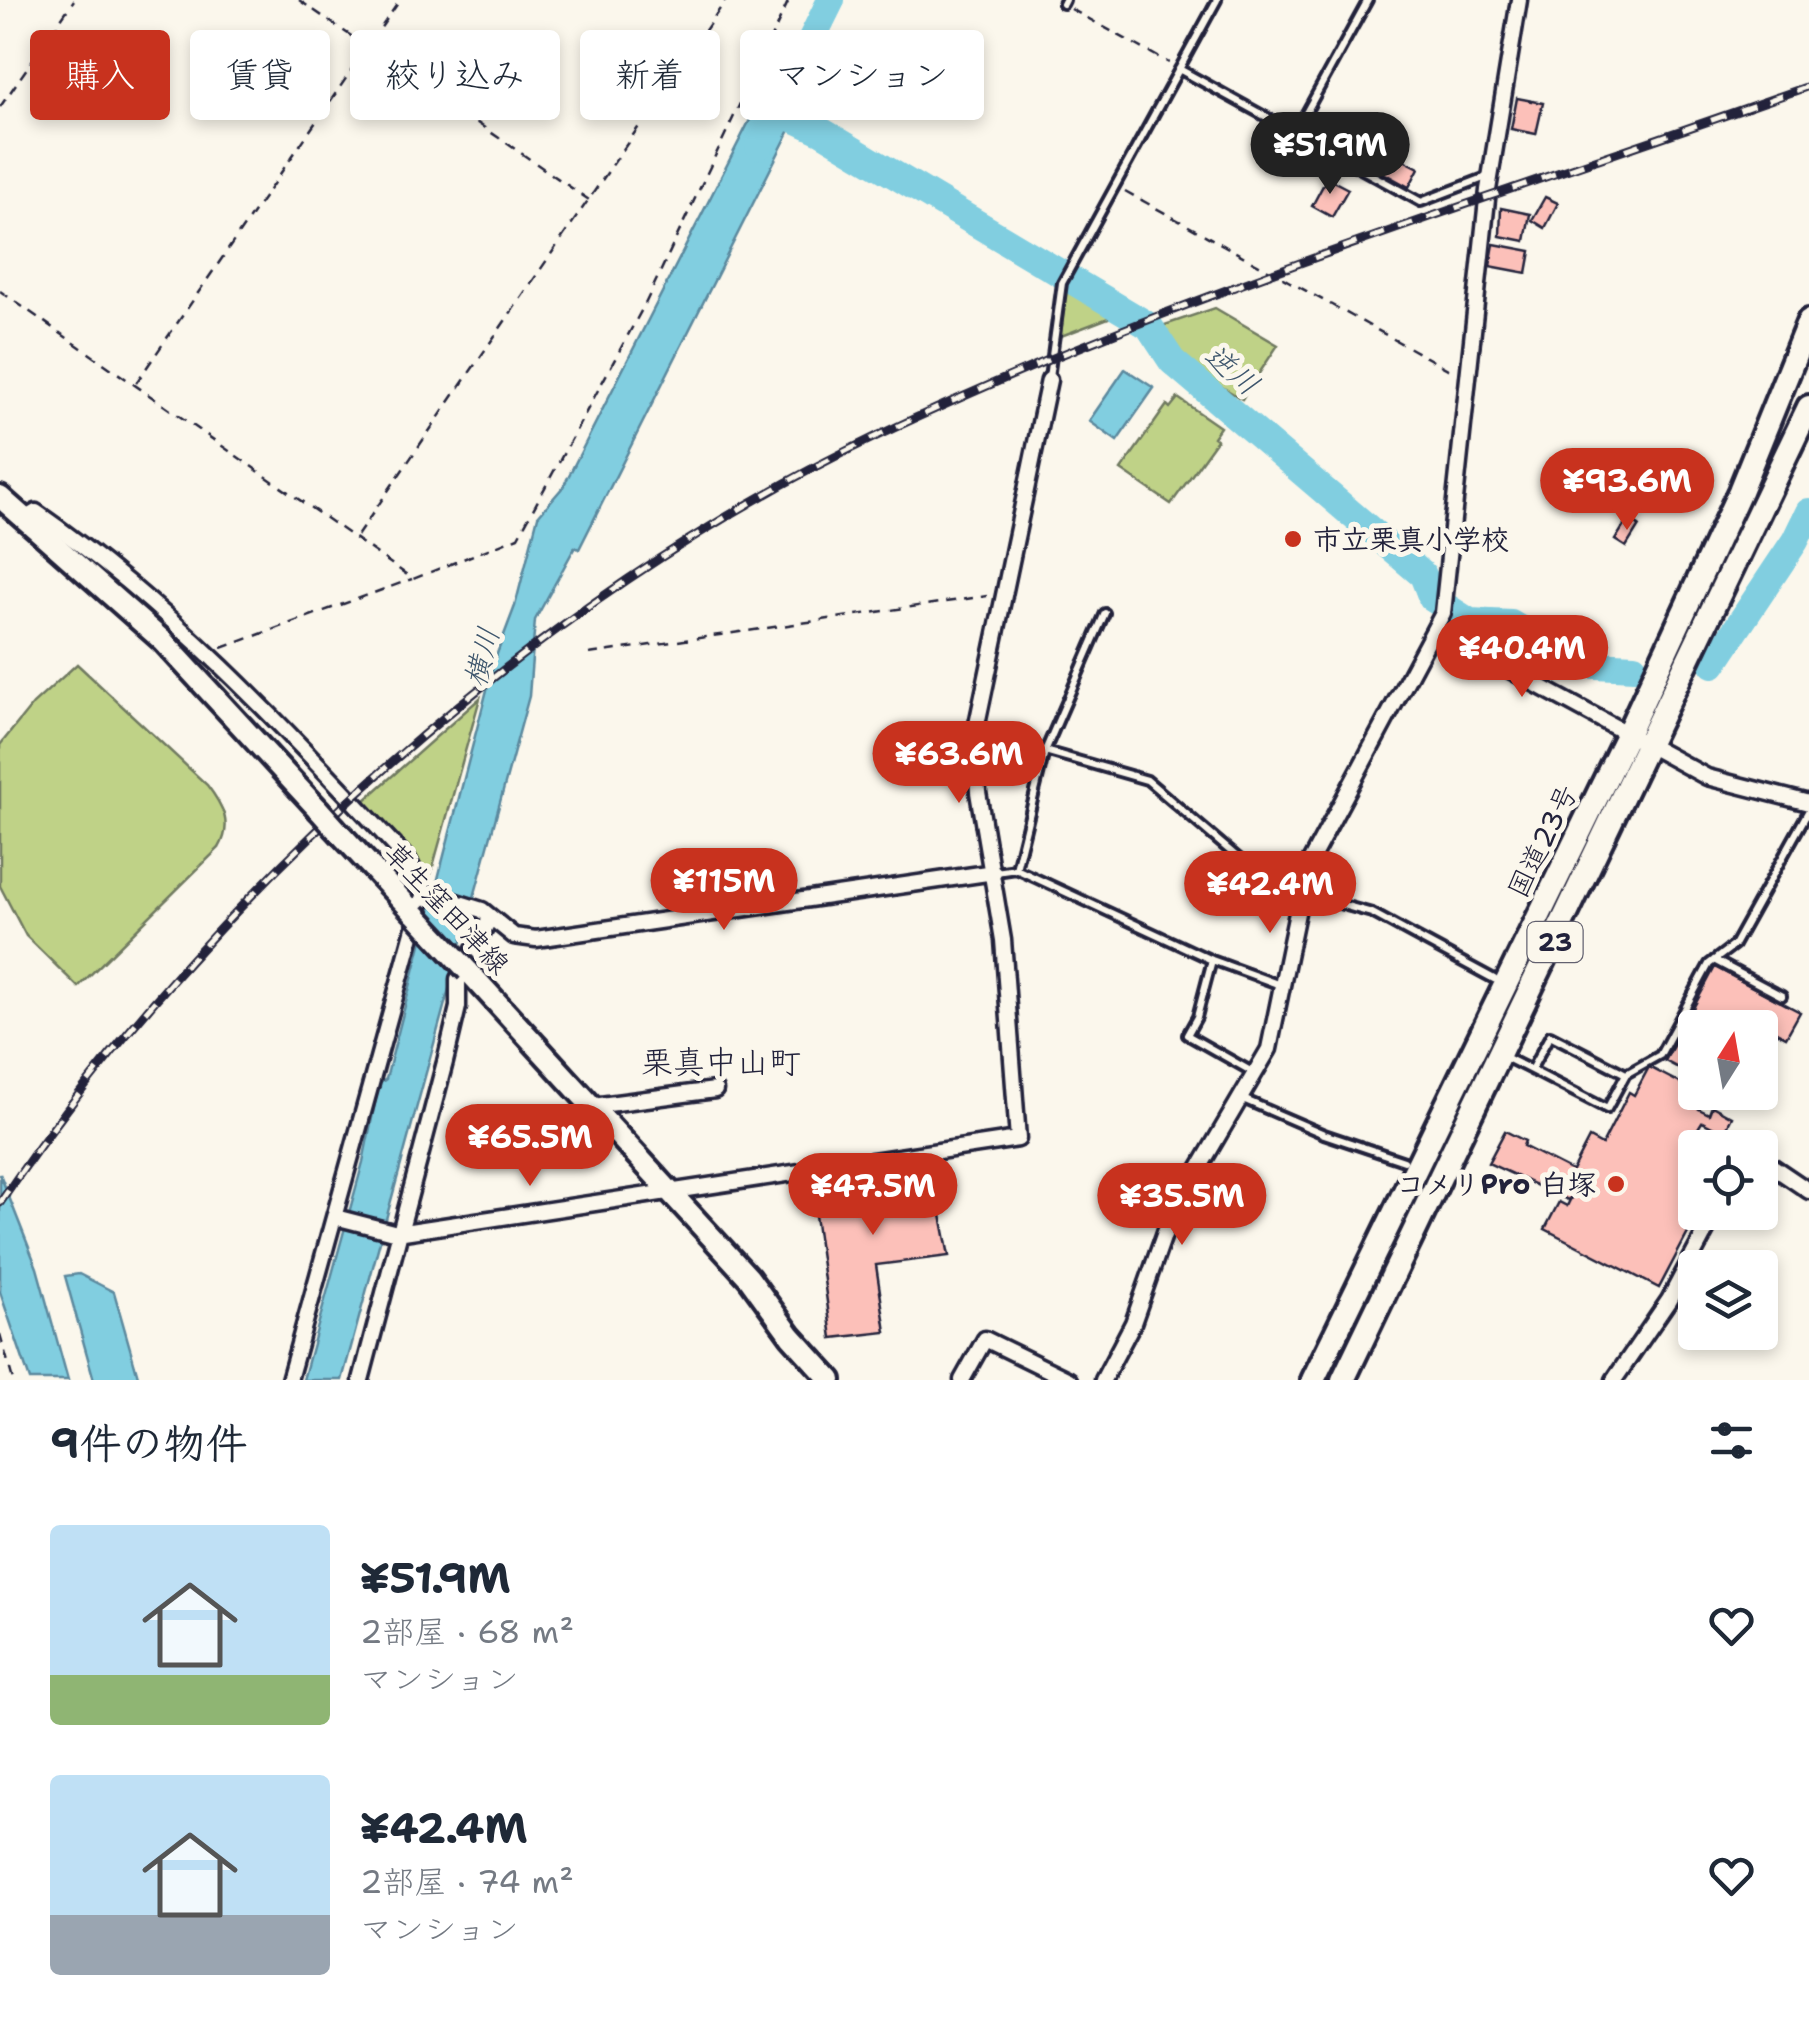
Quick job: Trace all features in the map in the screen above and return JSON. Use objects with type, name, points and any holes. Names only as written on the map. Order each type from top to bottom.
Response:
[{"type":"highway","name":"国道23号","points":[[1313,1380],[1628,733],[1740,491],[1809,322]]},
{"type":"highway","name":"国道23号","points":[[1343,1380],[1809,407]]},
{"type":"main road","name":"草生窪田津線","points":[[0,496],[163,641],[670,1189],[831,1380]]},
{"type":"street","points":[[1103,1380],[1133,1323],[1170,1218],[1269,1049],[1299,893],[1342,796],[1436,630],[1445,605],[1490,175],[1519,0]]},
{"type":"street","points":[[334,1216],[397,1233],[1018,1139],[994,872],[978,792],[975,734],[1048,380]]},
{"type":"street","points":[[26,518],[36,512],[74,538],[260,700],[409,862],[427,893],[486,915],[514,936],[536,939],[994,872]]},
{"type":"street","points":[[1436,630],[1707,778],[1809,806]]},
{"type":"street","points":[[289,1380],[427,893]]},
{"type":"street","points":[[361,1380],[445,1062],[458,1007],[458,979],[486,915]]},
{"type":"street","points":[[593,1106],[715,1090]]},
{"type":"street","points":[[1778,1170],[1809,1190]]},
{"type":"street","points":[[1614,1380],[1669,1300],[1706,1230]]},
{"type":"street","points":[[962,1380],[985,1339],[1069,1380]]},
{"type":"lane","points":[[1048,380],[1062,283],[1216,0]]},
{"type":"lane","points":[[1296,132],[1368,0]]},
{"type":"lane","points":[[1179,68],[1420,202],[1490,175]]},
{"type":"lane","points":[[1016,869],[1045,750],[1105,613]]},
{"type":"lane","points":[[1045,750],[1147,780],[1226,844],[1235,859],[1299,893],[1372,913],[1494,979]]},
{"type":"lane","points":[[1500,1054],[1607,1110],[1626,1074],[1660,1055],[1714,960],[1734,945],[1809,806]]},
{"type":"lane","points":[[994,872],[1016,869],[1212,960],[1284,986]]},
{"type":"lane","points":[[1212,960],[1197,1017],[1187,1034],[1256,1074]]},
{"type":"lane","points":[[1714,960],[1782,996]]},
{"type":"lane","points":[[1530,1070],[1550,1035],[1626,1074]]},
{"type":"lane","points":[[1243,1099],[1324,1134],[1404,1161]]},
{"type":"path","points":[[0,107],[74,0]]},
{"type":"path","points":[[299,0],[350,35]]},
{"type":"path","points":[[380,30],[400,0]]},
{"type":"path","points":[[356,537],[726,0]]},
{"type":"path","points":[[208,654],[518,538],[654,286],[789,0]]},
{"type":"path","points":[[1064,2],[1179,68]]},
{"type":"path","points":[[135,385],[350,74]]},
{"type":"path","points":[[473,120],[589,200]]},
{"type":"path","points":[[1115,185],[1469,381]]},
{"type":"path","points":[[0,291],[414,578]]},
{"type":"path","points":[[590,654],[1003,594]]},
{"type":"path","points":[[0,1334],[13,1380]]},
{"type":"green space","points":[[1066,284],[1119,314],[1061,336]]},
{"type":"green space","points":[[1215,308],[1278,345],[1242,399],[1179,361],[1159,327]]},
{"type":"green space","points":[[1178,398],[1220,427],[1213,437],[1217,440],[1171,504],[1121,470],[1167,405],[1170,408]]},
{"type":"green space","points":[[77,664],[207,785],[222,808],[226,823],[219,848],[78,987],[26,936],[0,886],[0,745],[33,704]]},
{"type":"green space","points":[[480,698],[428,884],[364,801]]},
{"type":"water","points":[[750,120],[782,120],[792,126],[579,549],[575,547],[535,620],[529,696],[342,1380],[303,1380],[495,659],[515,606],[538,516],[563,487]]},
{"type":"water","points":[[1125,369],[1154,388],[1117,441],[1089,421]]},
{"type":"water","points":[[0,1174],[37,1268],[68,1380],[30,1380],[0,1292]]},
{"type":"water","points":[[79,1274],[114,1292],[139,1380],[94,1380],[65,1276]]},
{"type":"building","points":[[1517,98],[1543,103],[1536,134],[1511,129]]},
{"type":"building","points":[[1388,152],[1419,168],[1409,187],[1378,170]]},
{"type":"building","points":[[1327,178],[1348,189],[1332,217],[1312,206]]},
{"type":"building","points":[[1545,197],[1558,203],[1545,228],[1532,220]]},
{"type":"building","points":[[1501,208],[1530,214],[1525,241],[1500,236]]},
{"type":"building","points":[[1494,244],[1531,251],[1527,273],[1490,266]]},
{"type":"building","points":[[1628,519],[1639,526],[1626,547],[1615,540]]},
{"type":"building","points":[[1715,967],[1800,1012],[1786,1037],[1778,1033],[1778,1010],[1692,1010]]},
{"type":"building","points":[[1678,1037],[1678,1068],[1665,1061]]},
{"type":"building","name":"コメリPro 白塚","points":[[1649,1067],[1678,1082],[1678,1110],[1709,1114],[1710,1110],[1719,1110],[1732,1117],[1726,1130],[1702,1122],[1697,1130],[1678,1130],[1678,1230],[1690,1230],[1659,1288],[1545,1229],[1559,1202],[1567,1206],[1572,1196],[1568,1200],[1488,1163],[1505,1131],[1525,1141],[1523,1146],[1572,1171],[1589,1138],[1602,1145],[1629,1092],[1634,1095]]},
{"type":"building","points":[[931,1164],[949,1256],[876,1265],[886,1332],[832,1338],[810,1179]]},
{"type":"waterway","name":"横川","points":[[759,146],[831,0]]},
{"type":"waterway","name":"逆川","points":[[797,120],[1149,326],[1172,361],[1423,575],[1432,598],[1470,622],[1511,624],[1577,664],[1634,667]]},
{"type":"waterway","name":"逆川","points":[[1713,664],[1795,541],[1809,512]]},
{"type":"railway","points":[[0,1203],[84,1088],[178,975],[281,866],[391,763],[507,667],[628,579],[752,502],[879,435],[1106,336],[1339,249],[1809,86]]},
{"type":"place","name":"市立栗真小学校","points":[[1293,539]]},
{"type":"place","name":"コメリPro 白塚","points":[[1616,1184]]},
{"type":"district","name":"栗真中山町","points":[[721,1062]]}]
